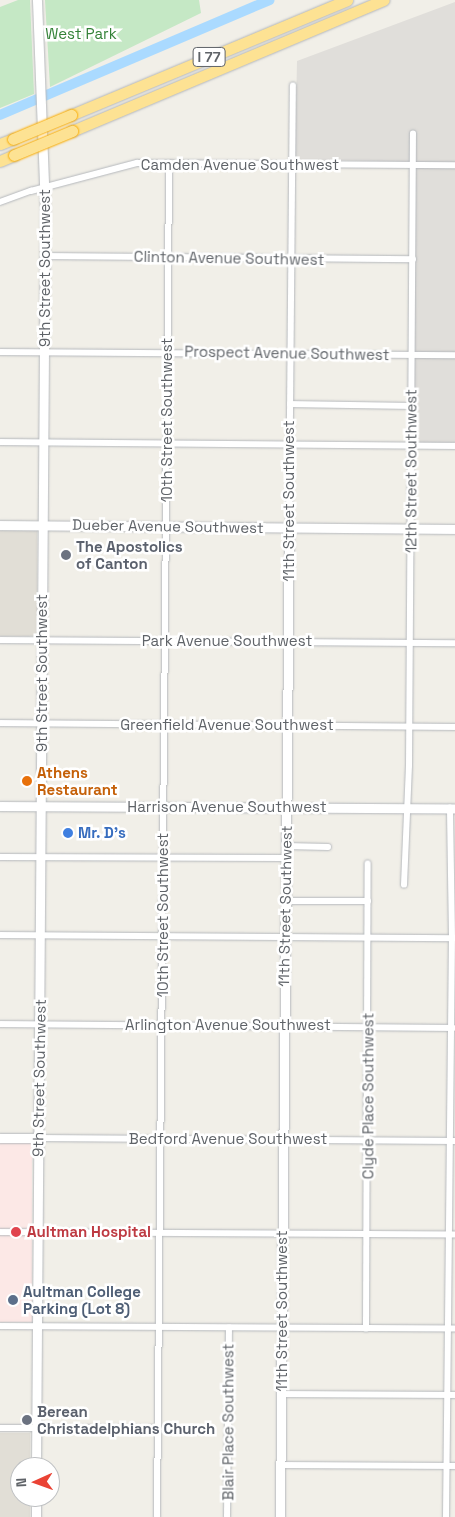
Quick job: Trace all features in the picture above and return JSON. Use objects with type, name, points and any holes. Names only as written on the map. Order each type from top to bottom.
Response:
[{"type":"highway","name":"I 77","points":[[0,144],[347,0]]},
{"type":"highway","name":"I 77","points":[[0,161],[384,0]]},
{"type":"highway","points":[[231,65],[395,0]]},
{"type":"street","name":"9th Street Southwest","points":[[36,1457],[45,256],[45,187],[37,0]]},
{"type":"street","name":"11th Street Southwest","points":[[280,1517],[293,86]]},
{"type":"street","name":"12th Street Southwest","points":[[404,885],[409,726],[413,134]]},
{"type":"street","name":"Camden Avenue Southwest","points":[[0,202],[45,187],[128,165],[169,163],[455,165]]},
{"type":"street","name":"10th Street Southwest","points":[[156,1517],[162,1139],[169,163]]},
{"type":"street","name":"Clinton Avenue Southwest","points":[[45,256],[413,259]]},
{"type":"street","name":"Prospect Avenue Southwest","points":[[0,352],[455,355]]},
{"type":"street","points":[[290,404],[411,406]]},
{"type":"street","points":[[0,442],[455,446]]},
{"type":"street","name":"Dueber Avenue Southwest","points":[[0,525],[455,529]]},
{"type":"street","name":"Park Avenue Southwest","points":[[0,640],[455,643]]},
{"type":"street","name":"Greenfield Avenue Southwest","points":[[0,723],[455,727]]},
{"type":"street","name":"Harrison Avenue Southwest","points":[[0,806],[453,808]]},
{"type":"street","points":[[446,1517],[448,1328],[453,1140],[453,808]]},
{"type":"street","points":[[286,846],[328,847]]},
{"type":"street","points":[[0,857],[285,858]]},
{"type":"street","name":"Clyde Place Southwest","points":[[366,1329],[369,1026],[368,864]]},
{"type":"street","points":[[285,901],[368,901]]},
{"type":"street","points":[[0,935],[454,938]]},
{"type":"street","name":"Arlington Avenue Southwest","points":[[0,1024],[453,1028]]},
{"type":"street","name":"Bedford Avenue Southwest","points":[[0,1138],[453,1140]]},
{"type":"street","points":[[0,1232],[452,1234]]},
{"type":"street","points":[[0,1326],[455,1328]]},
{"type":"street","name":"Blair Place Southwest","points":[[227,1517],[228,1328]]},
{"type":"street","points":[[281,1394],[455,1395]]},
{"type":"street","points":[[0,1428],[157,1428]]},
{"type":"street","points":[[281,1465],[455,1466]]},
{"type":"shaded area","points":[[455,2],[455,442],[414,443],[416,162],[295,159],[297,61]]},
{"type":"shaded area","points":[[0,531],[37,531],[37,636],[0,636]]},
{"type":"shaded area","name":"Aultman Hospital","points":[[0,1142],[32,1142],[32,1322],[0,1322]]},
{"type":"shaded area","points":[[0,1433],[30,1433],[30,1457],[10,1457],[10,1507],[30,1507],[30,1517],[0,1517]]},
{"type":"green space","points":[[18,0],[30,0],[34,94],[0,108],[0,7]]},
{"type":"green space","name":"West Park","points":[[45,0],[199,0],[201,13],[50,87]]},
{"type":"waterway","points":[[0,115],[270,0]]},
{"type":"place","name":"The Apostolics of Canton","points":[[66,555]]},
{"type":"place","name":"Athens Restaurant","points":[[27,781]]},
{"type":"place","name":"Mr. D's","points":[[68,833]]},
{"type":"place","name":"Aultman Hospital","points":[[16,1232]]},
{"type":"place","name":"Aultman College Parking (Lot 8)","points":[[13,1300]]},
{"type":"place","name":"Berean Christadelphians Church","points":[[27,1420]]}]
